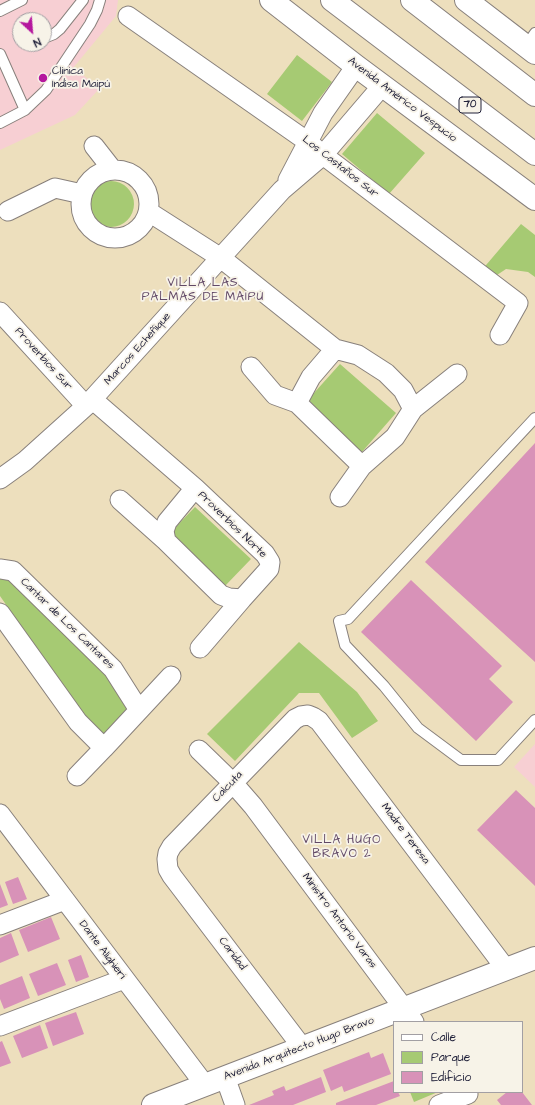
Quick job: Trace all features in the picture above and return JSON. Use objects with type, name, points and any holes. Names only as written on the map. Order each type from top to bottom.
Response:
[{"type":"main road","name":"Avenida Américo Vespucio","points":[[271,0],[382,86],[535,199]]},
{"type":"main road","name":"70","points":[[332,0],[535,154]]},
{"type":"main road","points":[[412,0],[535,95]]},
{"type":"main road","points":[[466,0],[532,44]]},
{"type":"main road","name":"Avenida Arquitecto Hugo Bravo","points":[[153,1105],[302,1047],[409,1015],[506,969],[535,958]]},
{"type":"street","name":"Los Castaños Sur","points":[[128,16],[308,142],[322,155],[518,303],[500,335]]},
{"type":"street","name":"Marcos Echeñique","points":[[282,190],[324,112],[356,66]]},
{"type":"street","name":"Marcos Echeñique","points":[[0,479],[25,461],[89,403],[282,190],[322,155],[382,86]]},
{"type":"street","points":[[94,146],[112,169]]},
{"type":"street","points":[[112,169],[123,170],[133,174],[142,181],[148,190],[150,201],[149,212],[144,224],[133,234],[120,238],[106,237],[94,231],[85,220],[81,208],[82,194],[87,184],[93,177],[112,169]]},
{"type":"street","points":[[8,211],[55,188],[82,194]]},
{"type":"street","points":[[149,212],[221,258],[335,350],[358,355],[386,373],[403,390],[413,409]]},
{"type":"street","name":"Proverbios Sur","points":[[0,312],[89,403]]},
{"type":"street","points":[[297,403],[311,377],[335,350]]},
{"type":"street","points":[[251,367],[275,395],[297,403],[362,466]]},
{"type":"street","points":[[340,497],[362,466],[395,437],[413,409],[457,374]]},
{"type":"street","name":"Proverbios Norte","points":[[89,403],[194,488],[264,554],[270,562],[269,570],[200,648]]},
{"type":"street","name":"Proverbios Norte","points":[[166,542],[164,531],[167,522],[194,488]]},
{"type":"street","points":[[120,500],[166,542],[221,596],[242,599]]},
{"type":"street","name":"Cantar de Los Cantares","points":[[0,569],[13,571],[113,669],[140,710]]},
{"type":"street","points":[[0,612],[78,722],[104,748]]},
{"type":"street","points":[[77,776],[171,676]]},
{"type":"street","name":"Madre Teresa","points":[[295,719],[308,715],[319,721],[506,969]]},
{"type":"street","name":"Calcuta","points":[[167,859],[168,852],[172,846],[295,719]]},
{"type":"street","name":"Ministro Antorio Varas","points":[[199,750],[233,783],[253,806],[409,1015]]},
{"type":"street","name":"Dante Alighieri","points":[[2,820],[124,979],[235,1105]]},
{"type":"street","name":"Caridad","points":[[167,859],[168,869],[172,876],[302,1047]]},
{"type":"street","points":[[0,925],[64,900]]},
{"type":"street","points":[[0,1026],[124,979]]},
{"type":"street","points":[[439,1105],[470,1097]]},
{"type":"lane","points":[[0,12],[22,0]]},
{"type":"lane","points":[[52,35],[60,29],[83,0]]},
{"type":"lane","points":[[0,123],[25,110],[46,90],[94,17],[100,0]]},
{"type":"lane","points":[[0,54],[25,110]]},
{"type":"lane","points":[[535,418],[348,619],[339,621],[345,645],[384,686],[418,728],[461,760],[498,760],[535,720]]},
{"type":"shaded area","name":"Clínica Indisa Maipú","points":[[0,0],[118,0],[116,16],[73,68],[100,88],[75,115],[0,150]]},
{"type":"shaded area","points":[[535,744],[535,787],[514,767]]},
{"type":"green space","points":[[297,55],[332,82],[302,121],[267,94]]},
{"type":"green space","points":[[377,113],[425,153],[389,194],[342,154]]},
{"type":"green space","points":[[111,181],[124,185],[130,191],[134,204],[130,217],[124,223],[111,227],[98,223],[92,217],[88,204],[92,191],[98,185]]},
{"type":"green space","points":[[521,224],[535,235],[535,277],[528,272],[506,269],[491,279],[481,271]]},
{"type":"green space","points":[[340,364],[396,413],[361,453],[305,403]]},
{"type":"green space","points":[[195,507],[251,559],[225,586],[169,534]]},
{"type":"green space","points":[[0,578],[12,579],[107,672],[130,708],[105,735],[85,718],[0,596]]},
{"type":"green space","points":[[299,642],[357,692],[378,721],[352,738],[319,693],[299,693],[235,761],[207,734]]},
{"type":"green space","points":[[410,1093],[436,1093],[414,1102]]},
{"type":"building","points":[[535,443],[535,662],[425,562]]},
{"type":"building","points":[[411,580],[502,666],[489,679],[513,702],[476,741],[361,632]]},
{"type":"building","points":[[516,790],[535,808],[535,886],[477,830]]},
{"type":"building","points":[[18,877],[27,899],[13,904],[5,882]]},
{"type":"building","points":[[0,884],[8,905],[0,908]]},
{"type":"building","points":[[51,917],[60,939],[28,952],[19,930]]},
{"type":"building","points":[[11,933],[19,955],[0,963],[0,938]]},
{"type":"building","points":[[81,955],[89,977],[76,982],[68,960]]},
{"type":"building","points":[[57,963],[66,985],[38,996],[29,974]]},
{"type":"building","points":[[22,976],[30,998],[4,1009],[0,999],[0,985]]},
{"type":"building","points":[[76,1012],[84,1034],[53,1046],[45,1023]]},
{"type":"building","points":[[40,1025],[48,1048],[22,1058],[13,1036]]},
{"type":"building","points":[[2,1041],[11,1063],[0,1067],[0,1042]]},
{"type":"building","points":[[369,1052],[371,1058],[383,1053],[391,1074],[344,1092],[342,1086],[331,1091],[323,1070]]},
{"type":"building","points":[[321,1077],[326,1092],[293,1105],[249,1105],[274,1095],[272,1091],[284,1086],[286,1091]]},
{"type":"building","points":[[393,1081],[393,1093],[398,1093],[400,1096],[376,1105],[336,1105],[336,1103]]},
{"type":"building","points":[[506,1093],[523,1093],[532,1105],[501,1105],[497,1100]]},
{"type":"place","name":"Clínica Indisa Maipú","points":[[43,78]]},
{"type":"district","name":"VILLA LAS PALMAS DE MAIPÚ","points":[[203,290]]},
{"type":"district","name":"VILLA HUGO BRAVO 2","points":[[342,847]]}]
